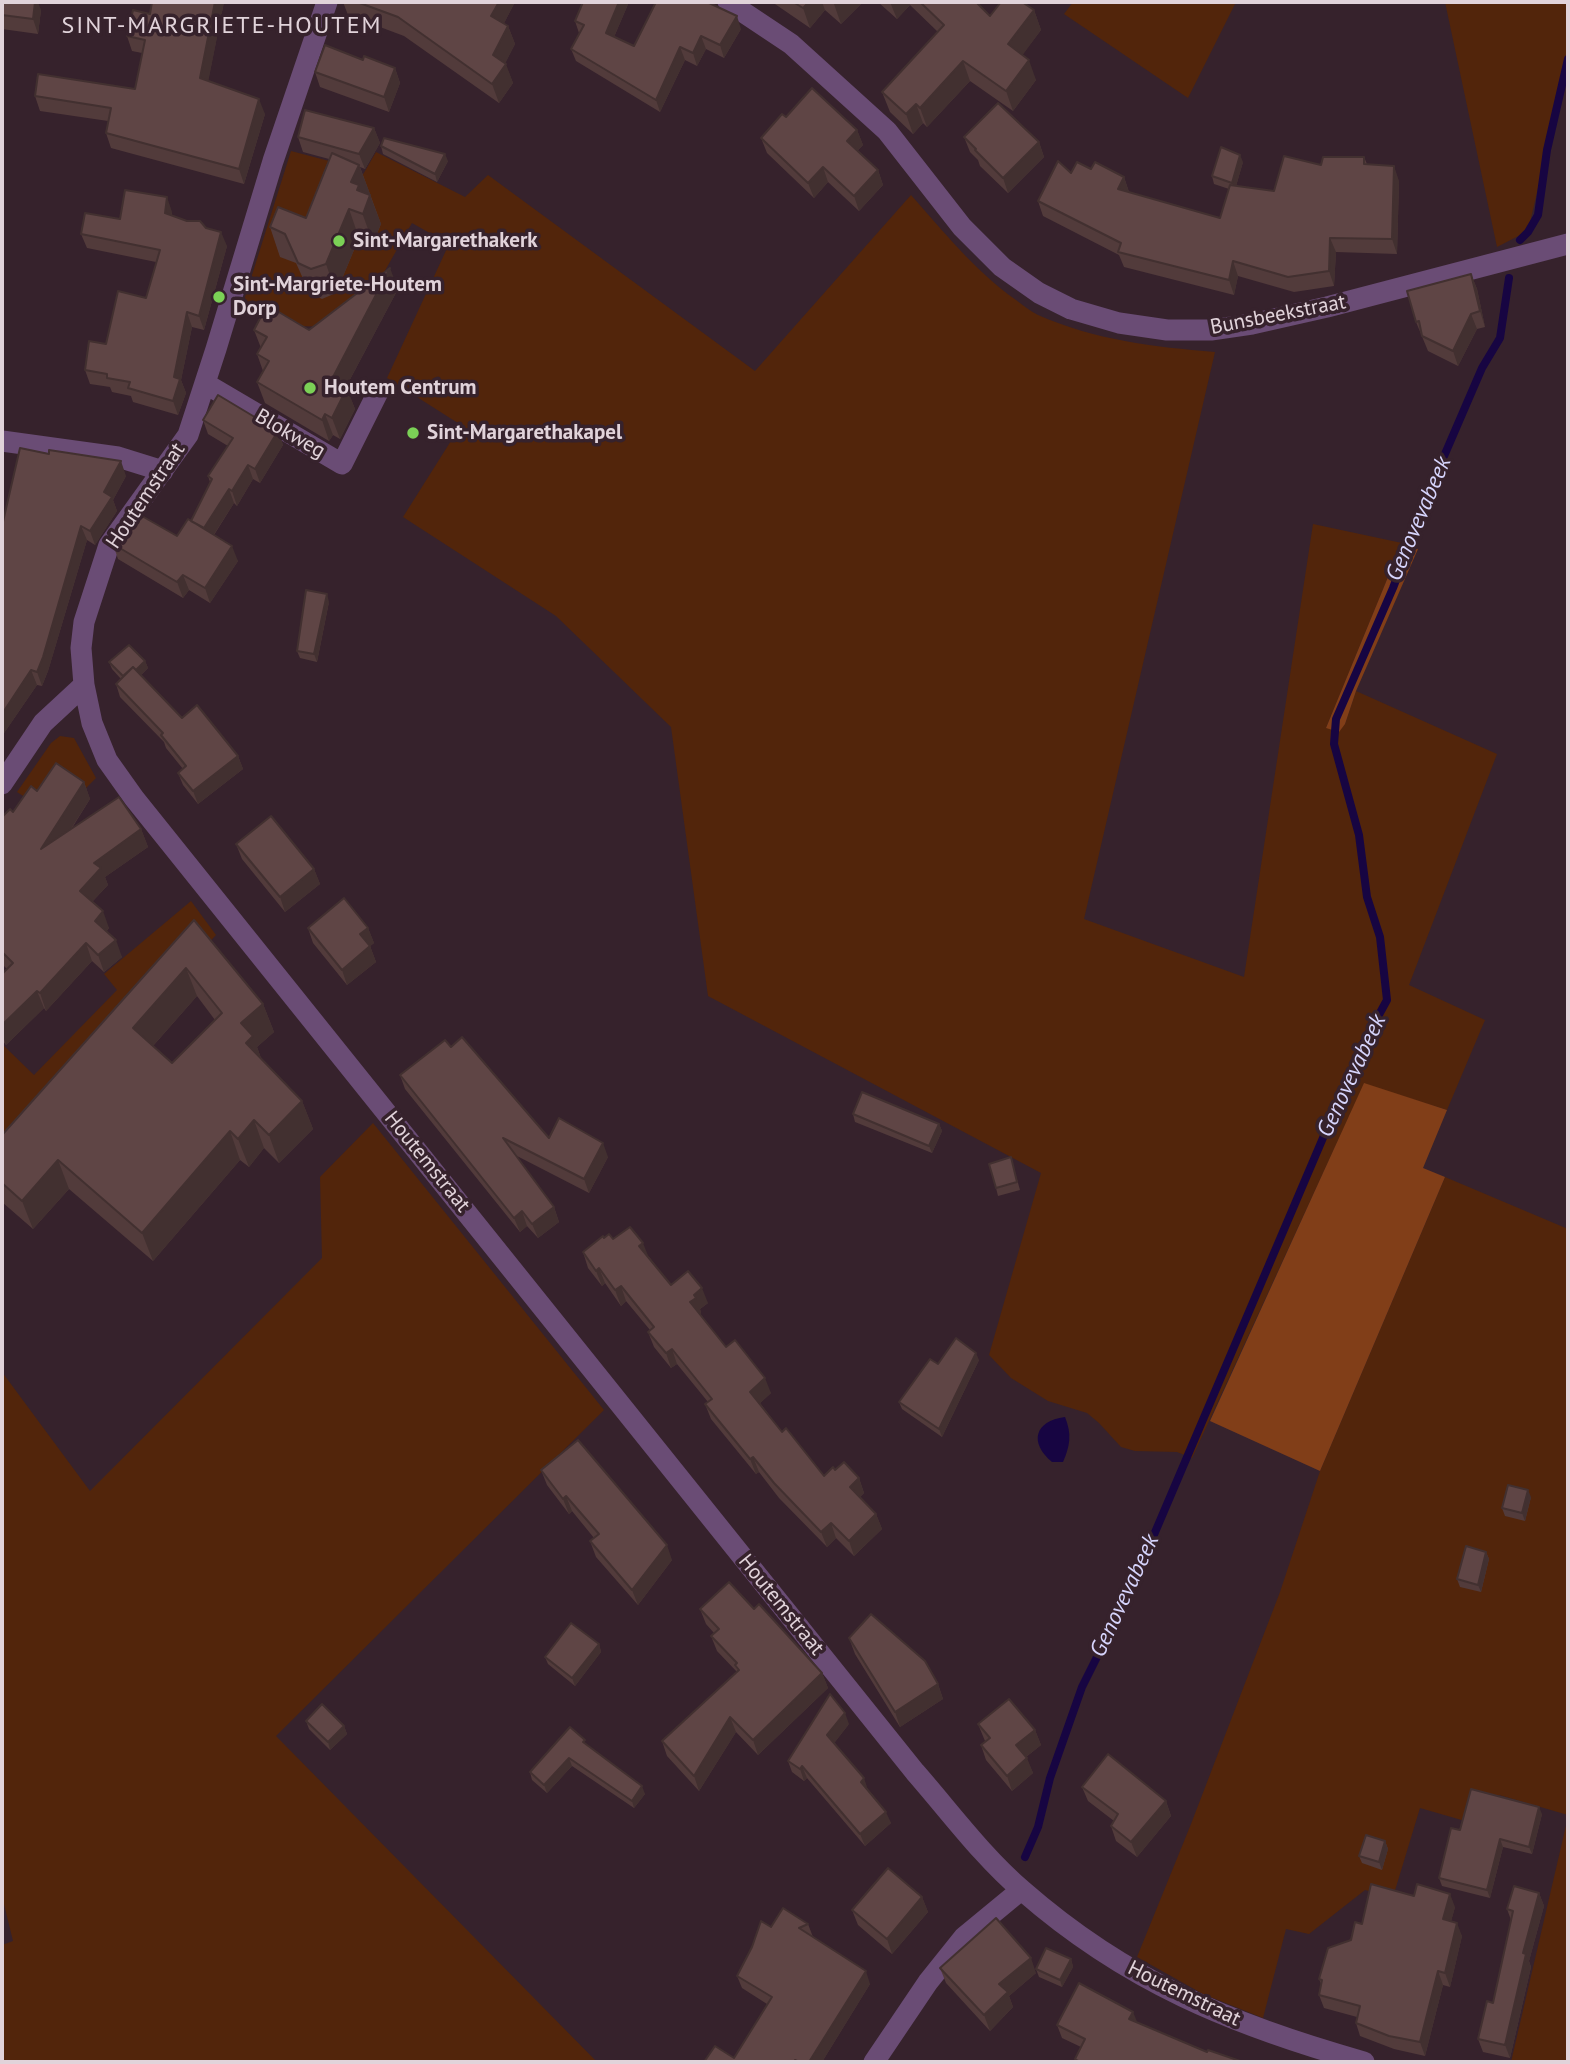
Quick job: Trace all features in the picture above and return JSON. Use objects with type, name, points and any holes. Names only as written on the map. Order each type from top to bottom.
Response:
[{"type":"street","name":"Houtemstraat","points":[[327,2],[273,161],[188,435],[109,545],[84,622],[81,648],[83,685],[92,723],[107,760],[134,798],[915,1772],[1021,1890],[1086,1941],[1131,1971],[1172,1993],[1298,2043],[1364,2062]]},
{"type":"street","name":"Bunsbeekstraat","points":[[728,2],[791,44],[887,131],[962,226],[1002,267],[1060,304],[1119,323],[1167,330],[1212,330],[1252,324],[1568,244]]},
{"type":"street","name":"Blokweg","points":[[206,384],[342,464],[378,392]]},
{"type":"street","points":[[2,441],[118,457],[163,471]]},
{"type":"street","points":[[2,784],[43,723],[83,685]]},
{"type":"street","points":[[874,2062],[928,1982],[964,1937],[1021,1890]]},
{"type":"shaded area","points":[[1073,2],[1236,2],[1188,98],[1064,14]]},
{"type":"shaded area","points":[[1445,2],[1568,2],[1568,59],[1528,231],[1497,247]]},
{"type":"shaded area","points":[[291,151],[333,162],[361,178],[376,152],[465,197],[488,175],[755,371],[911,195],[987,277],[1038,315],[1081,331],[1125,341],[1215,352],[1084,919],[1244,977],[1313,524],[1402,543],[1326,728],[1345,724],[1356,691],[1497,754],[1409,985],[1485,1020],[1447,1110],[1364,1084],[1192,1458],[1177,1452],[1135,1451],[1121,1447],[1087,1413],[1048,1401],[1011,1378],[989,1355],[1041,1173],[708,996],[671,727],[556,616],[403,517],[461,425],[387,378],[449,244],[412,223],[357,320],[348,327],[289,326],[241,310]]},
{"type":"shaded area","points":[[1402,543],[1418,549],[1356,691],[1345,724],[1339,732],[1326,728]]},
{"type":"shaded area","points":[[60,736],[74,738],[96,778],[85,789],[31,801],[17,792],[51,743]]},
{"type":"shaded area","points":[[191,901],[216,935],[2,1162],[2,1044],[34,1075],[117,990],[104,974]]},
{"type":"shaded area","points":[[1364,1083],[1447,1110],[1423,1168],[1445,1177],[1320,1471],[1210,1421]]},
{"type":"shaded area","points":[[373,1123],[604,1410],[276,1736],[597,2062],[2,2062],[2,1945],[13,1941],[2,1896],[2,1372],[90,1491],[322,1258],[320,1177]]},
{"type":"shaded area","points":[[1445,1177],[1568,1229],[1568,1815],[1499,1795],[1497,1800],[1465,1821],[1420,1808],[1393,1897],[1365,1890],[1309,1934],[1286,1929],[1263,2018],[1203,1994],[1137,1957],[1280,1592],[1320,1471]]},
{"type":"shaded area","points":[[1065,1417],[1069,1434],[1067,1451],[1063,1462],[1052,1462],[1040,1448],[1038,1434],[1047,1423]]},
{"type":"shaded area","points":[[1568,1817],[1568,2062],[1511,2062]]},
{"type":"building","points":[[2,2],[35,2],[33,19],[2,15]]},
{"type":"building","points":[[152,2],[215,2],[200,78],[259,99],[239,169],[106,133],[111,108],[35,96],[38,74],[135,89],[145,40],[127,36],[133,10],[150,14]]},
{"type":"building","points":[[357,2],[499,2],[491,16],[508,26],[493,55],[506,64],[492,84],[398,17]]},
{"type":"building","points":[[583,2],[619,2],[606,33],[634,46],[656,2],[707,2],[737,16],[720,45],[701,36],[693,53],[680,47],[656,100],[571,49],[584,25],[575,21]]},
{"type":"building","points":[[793,2],[809,2],[803,8]]},
{"type":"building","points":[[920,2],[976,2],[990,16],[1001,2],[1022,2],[1034,10],[1008,44],[1029,60],[1006,91],[963,61],[920,108],[916,104],[906,114],[882,92],[944,25]]},
{"type":"building","points":[[325,45],[363,60],[364,56],[395,68],[384,97],[315,72]]},
{"type":"building","points":[[812,88],[857,130],[847,141],[878,170],[854,196],[823,167],[808,183],[761,138],[782,114],[786,117]]},
{"type":"building","points":[[998,103],[1039,142],[1003,178],[964,137]]},
{"type":"building","points":[[305,110],[374,128],[359,154],[298,137]]},
{"type":"building","points":[[384,138],[445,154],[435,174],[381,146]]},
{"type":"building","points":[[1221,147],[1240,155],[1232,183],[1212,176]]},
{"type":"building","points":[[332,153],[359,165],[351,182],[359,185],[357,190],[370,195],[363,214],[349,209],[326,264],[311,269],[298,263],[285,234],[270,227],[278,207],[306,218]]},
{"type":"building","points":[[1284,156],[1321,165],[1323,157],[1364,157],[1364,164],[1394,166],[1392,239],[1330,238],[1329,271],[1288,277],[1233,261],[1229,280],[1118,252],[1121,243],[1038,201],[1058,161],[1071,173],[1077,162],[1091,169],[1095,162],[1124,177],[1118,189],[1220,218],[1230,185],[1274,191]]},
{"type":"building","points":[[125,190],[167,197],[165,213],[187,221],[200,221],[206,228],[221,232],[199,316],[187,312],[174,377],[180,379],[173,401],[128,388],[130,382],[85,370],[89,341],[106,344],[118,291],[146,298],[160,250],[81,234],[85,213],[120,219]]},
{"type":"building","points":[[390,268],[332,379],[347,388],[332,418],[325,414],[322,420],[257,382],[269,361],[257,354],[267,337],[254,330],[267,305],[309,330]]},
{"type":"building","points":[[1471,274],[1480,311],[1471,314],[1453,351],[1422,336],[1407,291]]},
{"type":"building","points":[[218,395],[278,431],[255,469],[248,465],[204,528],[191,521],[212,479],[208,476],[233,438],[203,420]]},
{"type":"building","points":[[20,448],[49,454],[49,450],[121,461],[104,492],[112,497],[90,531],[81,526],[37,672],[31,670],[2,714],[2,526]]},
{"type":"building","points":[[133,511],[177,536],[188,519],[232,546],[205,588],[183,575],[177,582],[113,544],[115,536]]},
{"type":"building","points":[[306,590],[327,594],[314,654],[297,651]]},
{"type":"building","points":[[129,645],[145,661],[136,670],[133,667],[123,676],[109,662]]},
{"type":"building","points":[[133,667],[182,718],[197,705],[238,756],[193,791],[178,773],[186,766],[161,735],[163,733],[116,684]]},
{"type":"building","points":[[56,763],[84,782],[41,849],[119,797],[141,829],[94,863],[101,868],[80,891],[103,911],[95,921],[116,940],[98,955],[86,943],[40,993],[37,991],[2,1025],[2,974],[13,963],[2,952],[2,817],[10,809],[13,812],[31,786],[37,791]]},
{"type":"building","points":[[271,816],[314,869],[280,897],[236,844]]},
{"type":"building","points":[[344,898],[368,928],[360,934],[370,946],[342,970],[308,928]]},
{"type":"building","points":[[194,920],[263,1004],[241,1023],[253,1036],[246,1043],[302,1101],[269,1135],[254,1120],[238,1139],[230,1131],[142,1233],[58,1160],[22,1201],[2,1183],[2,1135]],"holes":[[[186,968],[222,1013],[172,1063],[133,1028]]]},
{"type":"building","points":[[462,1037],[549,1138],[559,1118],[603,1143],[584,1179],[503,1138],[554,1207],[532,1224],[522,1211],[514,1218],[400,1075],[445,1040],[451,1047]]},
{"type":"building","points":[[862,1092],[939,1124],[929,1146],[853,1114]]},
{"type":"building","points":[[1011,1157],[1017,1182],[996,1188],[989,1164]]},
{"type":"building","points":[[630,1227],[643,1243],[639,1246],[671,1285],[688,1271],[702,1288],[690,1302],[726,1347],[735,1340],[765,1378],[750,1392],[782,1432],[786,1428],[824,1476],[833,1467],[835,1470],[844,1462],[859,1478],[850,1487],[876,1514],[849,1541],[831,1523],[821,1532],[753,1457],[750,1459],[705,1404],[712,1399],[672,1349],[666,1353],[648,1332],[654,1327],[621,1286],[615,1290],[599,1268],[596,1271],[583,1252],[603,1236],[604,1238],[609,1234],[613,1239]]},
{"type":"building","points":[[956,1338],[976,1353],[939,1429],[899,1402],[930,1359],[938,1364]]},
{"type":"building","points":[[578,1440],[667,1545],[632,1590],[590,1541],[599,1534],[566,1496],[563,1499],[541,1470]]},
{"type":"building","points":[[1508,1485],[1528,1490],[1522,1513],[1502,1508]]},
{"type":"building","points":[[1466,1546],[1486,1552],[1478,1585],[1457,1579]]},
{"type":"building","points":[[729,1582],[754,1609],[759,1604],[822,1673],[753,1740],[730,1717],[694,1776],[662,1741],[739,1670],[735,1665],[737,1663],[711,1636],[719,1629],[700,1609]]},
{"type":"building","points":[[871,1614],[925,1661],[938,1684],[895,1712],[849,1638]]},
{"type":"building","points":[[571,1623],[599,1644],[572,1678],[545,1657]]},
{"type":"building","points":[[830,1694],[845,1713],[827,1735],[864,1778],[861,1782],[886,1812],[860,1834],[802,1766],[800,1769],[788,1761]]},
{"type":"building","points":[[1009,1699],[1035,1730],[1016,1745],[1027,1758],[1007,1776],[981,1745],[990,1738],[978,1724]]},
{"type":"building","points":[[322,1704],[344,1726],[328,1742],[306,1721]]},
{"type":"building","points":[[570,1727],[585,1740],[583,1742],[642,1786],[632,1801],[569,1758],[544,1785],[530,1772]]},
{"type":"building","points":[[1108,1754],[1166,1801],[1131,1842],[1111,1826],[1118,1814],[1082,1787]]},
{"type":"building","points":[[1471,1789],[1539,1807],[1529,1847],[1500,1839],[1487,1890],[1439,1878],[1451,1828],[1460,1830]]},
{"type":"building","points":[[1366,1835],[1385,1841],[1379,1862],[1359,1856]]},
{"type":"building","points":[[888,1868],[922,1897],[887,1939],[852,1910]]},
{"type":"building","points":[[1371,1884],[1414,1896],[1417,1884],[1450,1894],[1443,1919],[1457,1923],[1445,1973],[1438,1971],[1420,2042],[1389,2036],[1356,2023],[1360,2006],[1319,1995],[1322,1980],[1319,1979],[1328,1948],[1351,1940],[1355,1922],[1362,1924]]},
{"type":"building","points":[[1514,1886],[1539,1893],[1523,1953],[1526,1954],[1505,2045],[1478,2039],[1487,2001],[1493,2003],[1513,1911],[1507,1909]]},
{"type":"building","points":[[783,1908],[808,1924],[799,1928],[866,1971],[809,2062],[704,2062],[715,2046],[734,2058],[772,1997],[737,1976],[752,1947],[761,1921],[771,1927]]},
{"type":"building","points":[[996,1918],[1031,1958],[999,1984],[1008,1992],[984,2015],[940,1968]]},
{"type":"building","points":[[1046,1948],[1071,1959],[1060,1980],[1036,1969]]},
{"type":"building","points":[[1079,1983],[1133,2012],[1129,2019],[1207,2052],[1208,2050],[1243,2062],[1080,2062],[1075,2059],[1085,2039],[1057,2025]]},
{"type":"waterway","name":"Genovevabeek","points":[[1520,240],[1538,215],[1547,150],[1568,59]]},
{"type":"waterway","name":"Genovevabeek","points":[[1025,1857],[1038,1827],[1050,1778],[1082,1687],[1130,1591],[1363,1044],[1387,1000],[1380,937],[1367,897],[1359,835],[1334,744],[1336,719],[1393,588],[1432,484],[1482,368],[1500,338],[1509,278]]},
{"type":"place","name":"Sint-Margarethakerk","points":[[339,241]]},
{"type":"place","name":"Sint-Margriete-Houtem Dorp","points":[[219,297]]},
{"type":"place","name":"Houtem Centrum","points":[[310,388]]},
{"type":"place","name":"Sint-Margarethakapel","points":[[413,433]]},
{"type":"district","name":"SINT-MARGRIETE-HOUTEM","points":[[222,26]]}]
